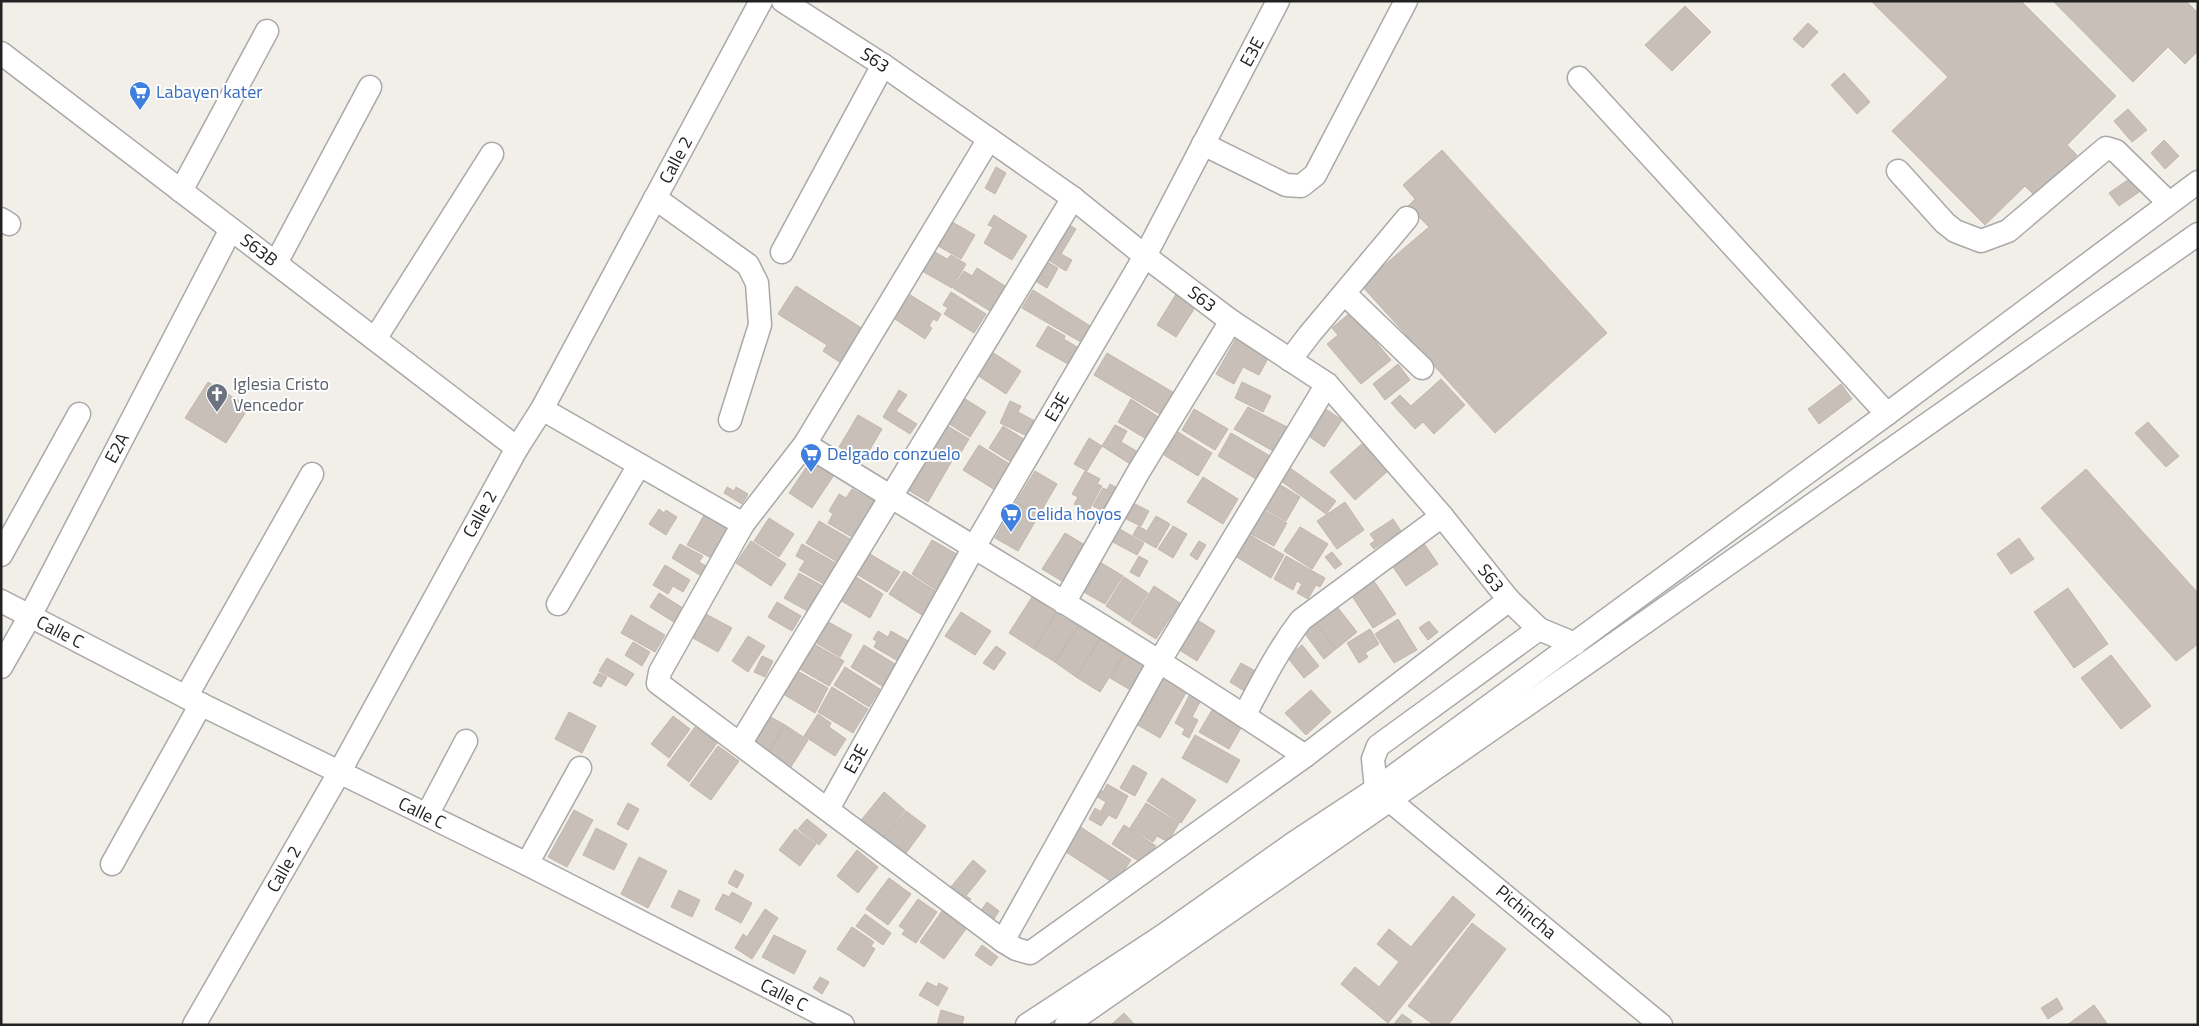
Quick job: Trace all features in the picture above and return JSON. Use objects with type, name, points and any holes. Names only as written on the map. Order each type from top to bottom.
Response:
[{"type":"street","name":"Calle 2","points":[[194,1025],[339,773],[517,448],[542,409],[761,1]]},
{"type":"street","name":"S63","points":[[783,1],[883,65],[1073,198],[1145,256],[1231,321],[1326,384],[1442,516],[1509,600],[1539,629],[1575,644]]},
{"type":"street","name":"E3E","points":[[828,809],[973,548],[1145,256],[1278,1]]},
{"type":"street","points":[[1203,144],[1286,185],[1302,186],[1314,175],[1406,1]]},
{"type":"street","points":[[181,191],[267,32]]},
{"type":"street","name":"S63B","points":[[1,53],[517,448]]},
{"type":"street","points":[[782,252],[883,65]]},
{"type":"street","points":[[1579,78],[1887,414]]},
{"type":"street","points":[[276,263],[370,87]]},
{"type":"street","points":[[989,139],[805,444],[744,524],[658,678],[658,683],[1003,941],[1016,950],[1030,953],[1305,756],[1509,600]]},
{"type":"street","points":[[1898,171],[1945,223],[1955,231],[1981,241],[2008,231],[2106,148],[2116,150],[2169,204]]},
{"type":"street","points":[[375,339],[492,154]]},
{"type":"street","points":[[1027,1025],[1164,935],[1294,843],[1383,795],[1575,644],[2198,182]]},
{"type":"street","points":[[655,198],[748,265],[757,283],[760,325],[730,420]]},
{"type":"street","points":[[740,744],[1073,198]]},
{"type":"street","points":[[1290,360],[1407,218]]},
{"type":"street","name":"E2A","points":[[1,667],[30,616],[231,229]]},
{"type":"street","points":[[1066,1025],[1383,795],[2198,234]]},
{"type":"street","points":[[1345,294],[1422,368]]},
{"type":"street","points":[[1064,603],[1139,471],[1231,321]]},
{"type":"street","points":[[1003,941],[1159,662],[1326,384]]},
{"type":"street","points":[[542,409],[744,524]]},
{"type":"street","points":[[1,556],[79,414]]},
{"type":"street","points":[[805,444],[1159,662],[1305,756]]},
{"type":"street","points":[[558,604],[640,465]]},
{"type":"street","points":[[112,864],[312,474]]},
{"type":"street","points":[[1244,716],[1270,665],[1286,639],[1301,620],[1442,516]]},
{"type":"street","name":"Calle C","points":[[1,601],[194,701],[527,864],[843,1025]]},
{"type":"street","points":[[1383,795],[1373,759],[1378,746],[1539,629]]},
{"type":"street","points":[[427,815],[466,741]]},
{"type":"street","points":[[527,864],[580,768]]},
{"type":"street","name":"Pichincha","points":[[1383,795],[1661,1025]]},
{"type":"building","points":[[1871,1],[2021,1],[2116,96],[2067,145],[2077,155],[2035,196],[2025,186],[1985,225],[1892,131],[1948,77]]},
{"type":"building","points":[[2053,1],[2186,1],[2198,13],[2198,51],[2185,64],[2168,47],[2133,82]]},
{"type":"building","points":[[1685,6],[1711,32],[1672,71],[1645,45]]},
{"type":"building","points":[[1808,23],[1818,32],[1803,48],[1793,39]]},
{"type":"building","points":[[1844,73],[1870,102],[1857,114],[1831,85]]},
{"type":"building","points":[[2128,109],[2147,130],[2132,142],[2114,121]]},
{"type":"building","points":[[2164,140],[2179,156],[2165,169],[2151,153]]},
{"type":"building","points":[[1442,150],[1607,333],[1495,433],[1361,285],[1429,227],[1408,206],[1415,199],[1403,185]]},
{"type":"building","points":[[996,167],[1006,173],[995,194],[985,188]]},
{"type":"building","points":[[2132,177],[2142,190],[2119,206],[2109,193]]},
{"type":"building","points":[[994,215],[1027,236],[1012,260],[984,243],[993,227],[988,225]]},
{"type":"building","points":[[945,218],[975,235],[961,259],[931,242]]},
{"type":"building","points":[[1062,221],[1076,229],[1061,254],[1072,260],[1066,271],[1042,256]]},
{"type":"building","points":[[926,247],[947,259],[951,255],[966,264],[952,288],[915,267]]},
{"type":"building","points":[[1040,258],[1058,268],[1047,288],[1029,277]]},
{"type":"building","points":[[977,268],[1005,286],[990,311],[953,288],[964,271],[972,276]]},
{"type":"building","points":[[796,286],[863,329],[841,363],[823,351],[827,345],[778,314]]},
{"type":"building","points":[[1033,290],[1095,329],[1086,345],[1022,308]]},
{"type":"building","points":[[951,292],[986,314],[974,333],[944,314],[948,308],[943,305]]},
{"type":"building","points":[[907,293],[941,314],[937,321],[933,319],[929,326],[932,328],[925,339],[892,317]]},
{"type":"building","points":[[1176,294],[1196,306],[1176,337],[1157,325]]},
{"type":"building","points":[[1351,312],[1391,360],[1361,384],[1327,344],[1338,335],[1332,328]]},
{"type":"building","points":[[1048,326],[1065,336],[1064,339],[1085,352],[1075,368],[1036,346]]},
{"type":"building","points":[[1238,335],[1271,353],[1259,375],[1243,367],[1234,384],[1216,374]]},
{"type":"building","points":[[986,348],[1021,371],[1006,394],[971,371]]},
{"type":"building","points":[[1107,353],[1181,397],[1168,419],[1094,375]]},
{"type":"building","points":[[1398,364],[1410,380],[1385,400],[1373,384]]},
{"type":"building","points":[[1441,379],[1465,405],[1434,434],[1423,422],[1415,429],[1391,403],[1400,395],[1411,406]]},
{"type":"building","name":"Iglesia Cristo Vencedor","points":[[208,382],[249,407],[226,443],[185,418]]},
{"type":"building","points":[[1242,382],[1271,396],[1263,412],[1235,398]]},
{"type":"building","points":[[1841,384],[1852,399],[1819,424],[1808,409]]},
{"type":"building","points":[[899,390],[907,395],[896,411],[917,424],[910,434],[883,417]]},
{"type":"building","points":[[959,395],[986,412],[970,437],[943,420]]},
{"type":"building","points":[[1131,399],[1166,422],[1153,443],[1118,422]]},
{"type":"building","points":[[1010,401],[1021,406],[1018,412],[1035,421],[1027,436],[1000,423]]},
{"type":"building","points":[[1321,406],[1342,420],[1324,447],[1303,432]]},
{"type":"building","points":[[1248,407],[1287,427],[1273,451],[1234,429]]},
{"type":"building","points":[[1194,409],[1228,429],[1215,450],[1182,430]]},
{"type":"building","points":[[858,415],[882,429],[863,461],[839,447]]},
{"type":"building","points":[[941,422],[969,439],[957,459],[929,443]]},
{"type":"building","points":[[2148,422],[2179,456],[2166,467],[2135,433]]},
{"type":"building","points":[[1115,425],[1127,431],[1121,442],[1145,456],[1138,469],[1102,446]]},
{"type":"building","points":[[1003,426],[1030,443],[1016,465],[989,448]]},
{"type":"building","points":[[1178,432],[1212,453],[1198,476],[1164,455]]},
{"type":"building","points":[[1231,433],[1270,456],[1256,479],[1218,456]]},
{"type":"building","points":[[1089,438],[1102,446],[1087,471],[1074,464]]},
{"type":"building","points":[[1364,442],[1389,470],[1355,500],[1330,472]]},
{"type":"building","points":[[979,445],[1016,468],[1000,493],[963,470]]},
{"type":"building","points":[[930,446],[953,459],[928,502],[905,488]]},
{"type":"building","points":[[811,460],[834,475],[812,508],[789,493]]},
{"type":"building","points":[[1286,465],[1336,501],[1326,514],[1277,478]]},
{"type":"building","points":[[2086,469],[2198,593],[2198,644],[2176,661],[2041,508]]},
{"type":"building","points":[[1035,471],[1057,484],[1039,515],[1016,502]]},
{"type":"building","points":[[1085,471],[1100,479],[1097,484],[1102,486],[1088,512],[1074,504],[1078,497],[1072,494]]},
{"type":"building","points":[[1203,477],[1238,499],[1223,524],[1187,502]]},
{"type":"building","points":[[1271,479],[1300,497],[1286,521],[1256,504]]},
{"type":"building","points":[[1110,484],[1121,490],[1108,514],[1093,506],[1103,488],[1107,490]]},
{"type":"building","points":[[727,487],[734,491],[736,487],[748,494],[742,504],[724,493]]},
{"type":"building","points":[[852,489],[877,503],[855,539],[828,523],[833,514],[829,511],[839,494],[846,498]]},
{"type":"building","points":[[1016,502],[1039,515],[1018,551],[995,538]]},
{"type":"building","points":[[1345,502],[1364,530],[1337,549],[1317,521]]},
{"type":"building","points":[[1135,504],[1149,511],[1141,526],[1126,519]]},
{"type":"building","points":[[1258,507],[1287,523],[1274,546],[1245,531]]},
{"type":"building","points":[[659,509],[664,513],[666,510],[677,517],[666,535],[649,524]]},
{"type":"building","points":[[707,510],[733,524],[713,559],[687,545]]},
{"type":"building","points":[[1156,516],[1170,524],[1156,548],[1133,535],[1138,526],[1147,531]]},
{"type":"building","points":[[769,518],[794,534],[779,557],[754,541]]},
{"type":"building","points":[[1393,519],[1401,531],[1374,549],[1370,544],[1375,541],[1370,534]]},
{"type":"building","points":[[819,521],[852,540],[839,563],[806,543]]},
{"type":"building","points":[[1173,526],[1187,534],[1173,558],[1158,549]]},
{"type":"building","points":[[1300,527],[1328,544],[1312,569],[1284,551]]},
{"type":"building","points":[[1118,528],[1144,543],[1137,555],[1111,541]]},
{"type":"building","points":[[1065,533],[1088,547],[1065,583],[1042,569]]},
{"type":"building","points":[[1248,534],[1284,555],[1271,578],[1235,556]]},
{"type":"building","points":[[2019,538],[2034,559],[2011,574],[1997,554]]},
{"type":"building","points":[[932,540],[960,556],[938,591],[912,574]]},
{"type":"building","points":[[751,541],[786,564],[771,586],[736,563]]},
{"type":"building","points":[[1199,541],[1206,545],[1197,560],[1190,555]]},
{"type":"building","points":[[1423,542],[1438,564],[1406,586],[1391,564]]},
{"type":"building","points":[[680,544],[703,556],[699,562],[708,567],[703,577],[672,558]]},
{"type":"building","points":[[802,544],[841,566],[829,587],[799,570],[805,561],[796,556]]},
{"type":"building","points":[[865,551],[900,572],[887,592],[853,572]]},
{"type":"building","points":[[1332,552],[1342,564],[1335,569],[1325,557]]},
{"type":"building","points":[[1139,556],[1148,561],[1139,577],[1130,572]]},
{"type":"building","points":[[1286,556],[1325,578],[1320,587],[1316,585],[1308,599],[1297,593],[1302,584],[1297,581],[1293,590],[1274,579]]},
{"type":"building","points":[[1098,561],[1123,576],[1105,604],[1080,590]]},
{"type":"building","points":[[665,565],[690,580],[683,592],[673,586],[668,594],[653,585]]},
{"type":"building","points":[[904,571],[937,592],[922,615],[889,594]]},
{"type":"building","points":[[799,573],[828,589],[813,614],[784,598]]},
{"type":"building","points":[[850,573],[883,594],[870,618],[835,597]]},
{"type":"building","points":[[1370,575],[1396,614],[1373,628],[1348,590]]},
{"type":"building","points":[[1124,577],[1148,593],[1130,622],[1106,606]]},
{"type":"building","points":[[1154,586],[1180,603],[1156,639],[1131,623]]},
{"type":"building","points":[[2068,588],[2108,644],[2074,668],[2034,612]]},
{"type":"building","points":[[659,593],[686,610],[677,624],[650,607]]},
{"type":"building","points":[[1032,597],[1056,613],[1034,649],[1009,633]]},
{"type":"building","points":[[777,602],[801,616],[792,631],[768,617]]},
{"type":"building","points":[[1335,604],[1357,632],[1336,649],[1314,621]]},
{"type":"building","points":[[961,612],[991,631],[975,655],[945,636]]},
{"type":"building","points":[[704,613],[732,628],[718,652],[693,638],[697,629],[695,628]]},
{"type":"building","points":[[1056,613],[1078,626],[1055,662],[1034,649]]},
{"type":"building","points":[[631,615],[665,635],[655,652],[621,633]]},
{"type":"building","points":[[1191,616],[1215,631],[1197,661],[1173,646]]},
{"type":"building","points":[[819,617],[852,635],[840,657],[808,638]]},
{"type":"building","points":[[1398,619],[1417,650],[1394,663],[1375,634]]},
{"type":"building","points":[[1314,621],[1336,649],[1324,659],[1302,630]]},
{"type":"building","points":[[1429,621],[1438,632],[1428,640],[1419,628]]},
{"type":"building","points":[[1078,626],[1100,639],[1076,677],[1055,662]]},
{"type":"building","points":[[1370,629],[1379,644],[1365,653],[1368,657],[1359,663],[1347,643]]},
{"type":"building","points":[[878,631],[888,637],[891,631],[910,642],[898,661],[874,647],[877,641],[873,639]]},
{"type":"building","points":[[748,636],[765,646],[748,672],[732,661]]},
{"type":"building","points":[[1100,639],[1124,654],[1100,692],[1076,677]]},
{"type":"building","points":[[807,640],[844,661],[829,686],[793,665]]},
{"type":"building","points":[[633,642],[650,652],[642,666],[625,655]]},
{"type":"building","points":[[864,645],[900,667],[887,689],[851,667]]},
{"type":"building","points":[[1302,645],[1319,666],[1304,678],[1287,657]]},
{"type":"building","points":[[996,646],[1006,653],[994,670],[983,663]]},
{"type":"building","points":[[1124,654],[1148,668],[1134,692],[1110,678]]},
{"type":"building","points":[[2111,655],[2151,706],[2121,729],[2081,678]]},
{"type":"building","points":[[762,656],[773,661],[765,677],[754,672]]},
{"type":"building","points":[[607,658],[634,674],[626,686],[599,671]]},
{"type":"building","points":[[1241,663],[1257,672],[1246,692],[1230,682]]},
{"type":"building","points":[[845,667],[880,689],[869,707],[834,685]]},
{"type":"building","points":[[792,668],[828,688],[815,713],[778,691]]},
{"type":"building","points":[[599,673],[607,677],[601,687],[593,683]]},
{"type":"building","points":[[1164,677],[1187,691],[1160,738],[1136,724]]},
{"type":"building","points":[[832,687],[868,709],[853,733],[818,712]]},
{"type":"building","points":[[1311,690],[1331,712],[1306,735],[1285,713]]},
{"type":"building","points":[[1190,694],[1201,700],[1192,717],[1198,720],[1189,738],[1182,734],[1185,729],[1175,723]]},
{"type":"building","points":[[1212,710],[1241,728],[1229,749],[1199,732]]},
{"type":"building","points":[[569,712],[596,726],[582,753],[555,739]]},
{"type":"building","points":[[762,712],[785,725],[766,756],[744,742]]},
{"type":"building","points":[[818,714],[831,723],[829,727],[846,739],[835,756],[804,736]]},
{"type":"building","points":[[673,716],[690,729],[669,758],[651,744]]},
{"type":"building","points":[[785,725],[808,740],[789,770],[766,756]]},
{"type":"building","points":[[695,727],[717,743],[689,782],[667,765]]},
{"type":"building","points":[[1195,735],[1240,760],[1227,783],[1182,758]]},
{"type":"building","points":[[718,746],[739,761],[711,800],[690,785]]},
{"type":"building","points":[[1133,765],[1147,773],[1135,796],[1120,788]]},
{"type":"building","points":[[1162,778],[1196,800],[1181,823],[1147,801]]},
{"type":"building","points":[[1107,784],[1128,796],[1116,819],[1101,811],[1106,802],[1096,796],[1100,790],[1103,792]]},
{"type":"building","points":[[884,792],[905,810],[880,841],[858,824]]},
{"type":"building","points":[[628,803],[639,809],[628,830],[617,824]]},
{"type":"building","points":[[1146,803],[1179,823],[1168,842],[1157,836],[1153,842],[1130,828]]},
{"type":"building","points":[[1095,808],[1108,816],[1101,826],[1089,819]]},
{"type":"building","points":[[574,810],[593,820],[567,867],[548,857]]},
{"type":"building","points":[[906,811],[926,826],[901,860],[880,842]]},
{"type":"building","points":[[807,819],[827,835],[819,845],[798,829]]},
{"type":"building","points":[[1076,824],[1131,860],[1115,884],[1060,848]]},
{"type":"building","points":[[1124,825],[1156,846],[1143,864],[1112,844]]},
{"type":"building","points":[[596,828],[627,844],[614,870],[583,855]]},
{"type":"building","points":[[795,829],[816,844],[800,866],[779,850]]},
{"type":"building","points":[[857,850],[878,867],[858,893],[837,876]]},
{"type":"building","points":[[639,857],[667,871],[648,908],[621,894]]},
{"type":"building","points":[[973,860],[986,871],[966,896],[971,899],[964,907],[946,893]]},
{"type":"building","points":[[735,870],[744,875],[737,888],[728,883]]},
{"type":"building","points":[[889,878],[911,894],[888,925],[866,909]]},
{"type":"building","points":[[679,890],[700,900],[692,917],[671,907]]},
{"type":"building","points":[[732,892],[752,903],[741,923],[715,909],[723,894],[729,897]]},
{"type":"building","points":[[1453,896],[1475,915],[1388,1023],[1341,984],[1355,967],[1379,987],[1399,962],[1377,944],[1389,929],[1411,947]]},
{"type":"building","points":[[918,899],[937,912],[916,943],[902,934],[905,930],[899,926]]},
{"type":"building","points":[[987,902],[999,911],[990,925],[977,916]]},
{"type":"building","points":[[765,909],[778,918],[752,959],[735,948],[743,934],[747,937]]},
{"type":"building","points":[[942,911],[966,929],[944,959],[920,942]]},
{"type":"building","points":[[865,914],[891,933],[883,945],[856,926]]},
{"type":"building","points":[[1472,923],[1506,949],[1448,1025],[1434,1025],[1408,1006]]},
{"type":"building","points":[[852,927],[874,942],[871,946],[875,949],[864,967],[837,949]]},
{"type":"building","points":[[774,935],[806,951],[794,974],[762,957]]},
{"type":"building","points":[[982,945],[998,957],[991,966],[975,955]]},
{"type":"building","points":[[820,977],[829,982],[822,994],[813,988]]},
{"type":"building","points":[[927,982],[937,987],[939,983],[948,988],[938,1006],[919,995]]},
{"type":"building","points":[[2057,998],[2063,1009],[2048,1019],[2041,1008]]},
{"type":"building","points":[[2094,1005],[2108,1025],[2067,1025]]},
{"type":"building","points":[[941,1010],[964,1017],[962,1025],[937,1025]]},
{"type":"building","points":[[1124,1013],[1135,1025],[1111,1025]]},
{"type":"building","points":[[1402,1014],[1412,1021],[1409,1025],[1393,1025]]},
{"type":"place","name":"Labayen kater","points":[[140,111]]},
{"type":"place","name":"Iglesia Cristo Vencedor","points":[[217,413]]},
{"type":"place","name":"Delgado conzuelo","points":[[811,473]]},
{"type":"place","name":"Celida hoyos","points":[[1011,533]]}]
